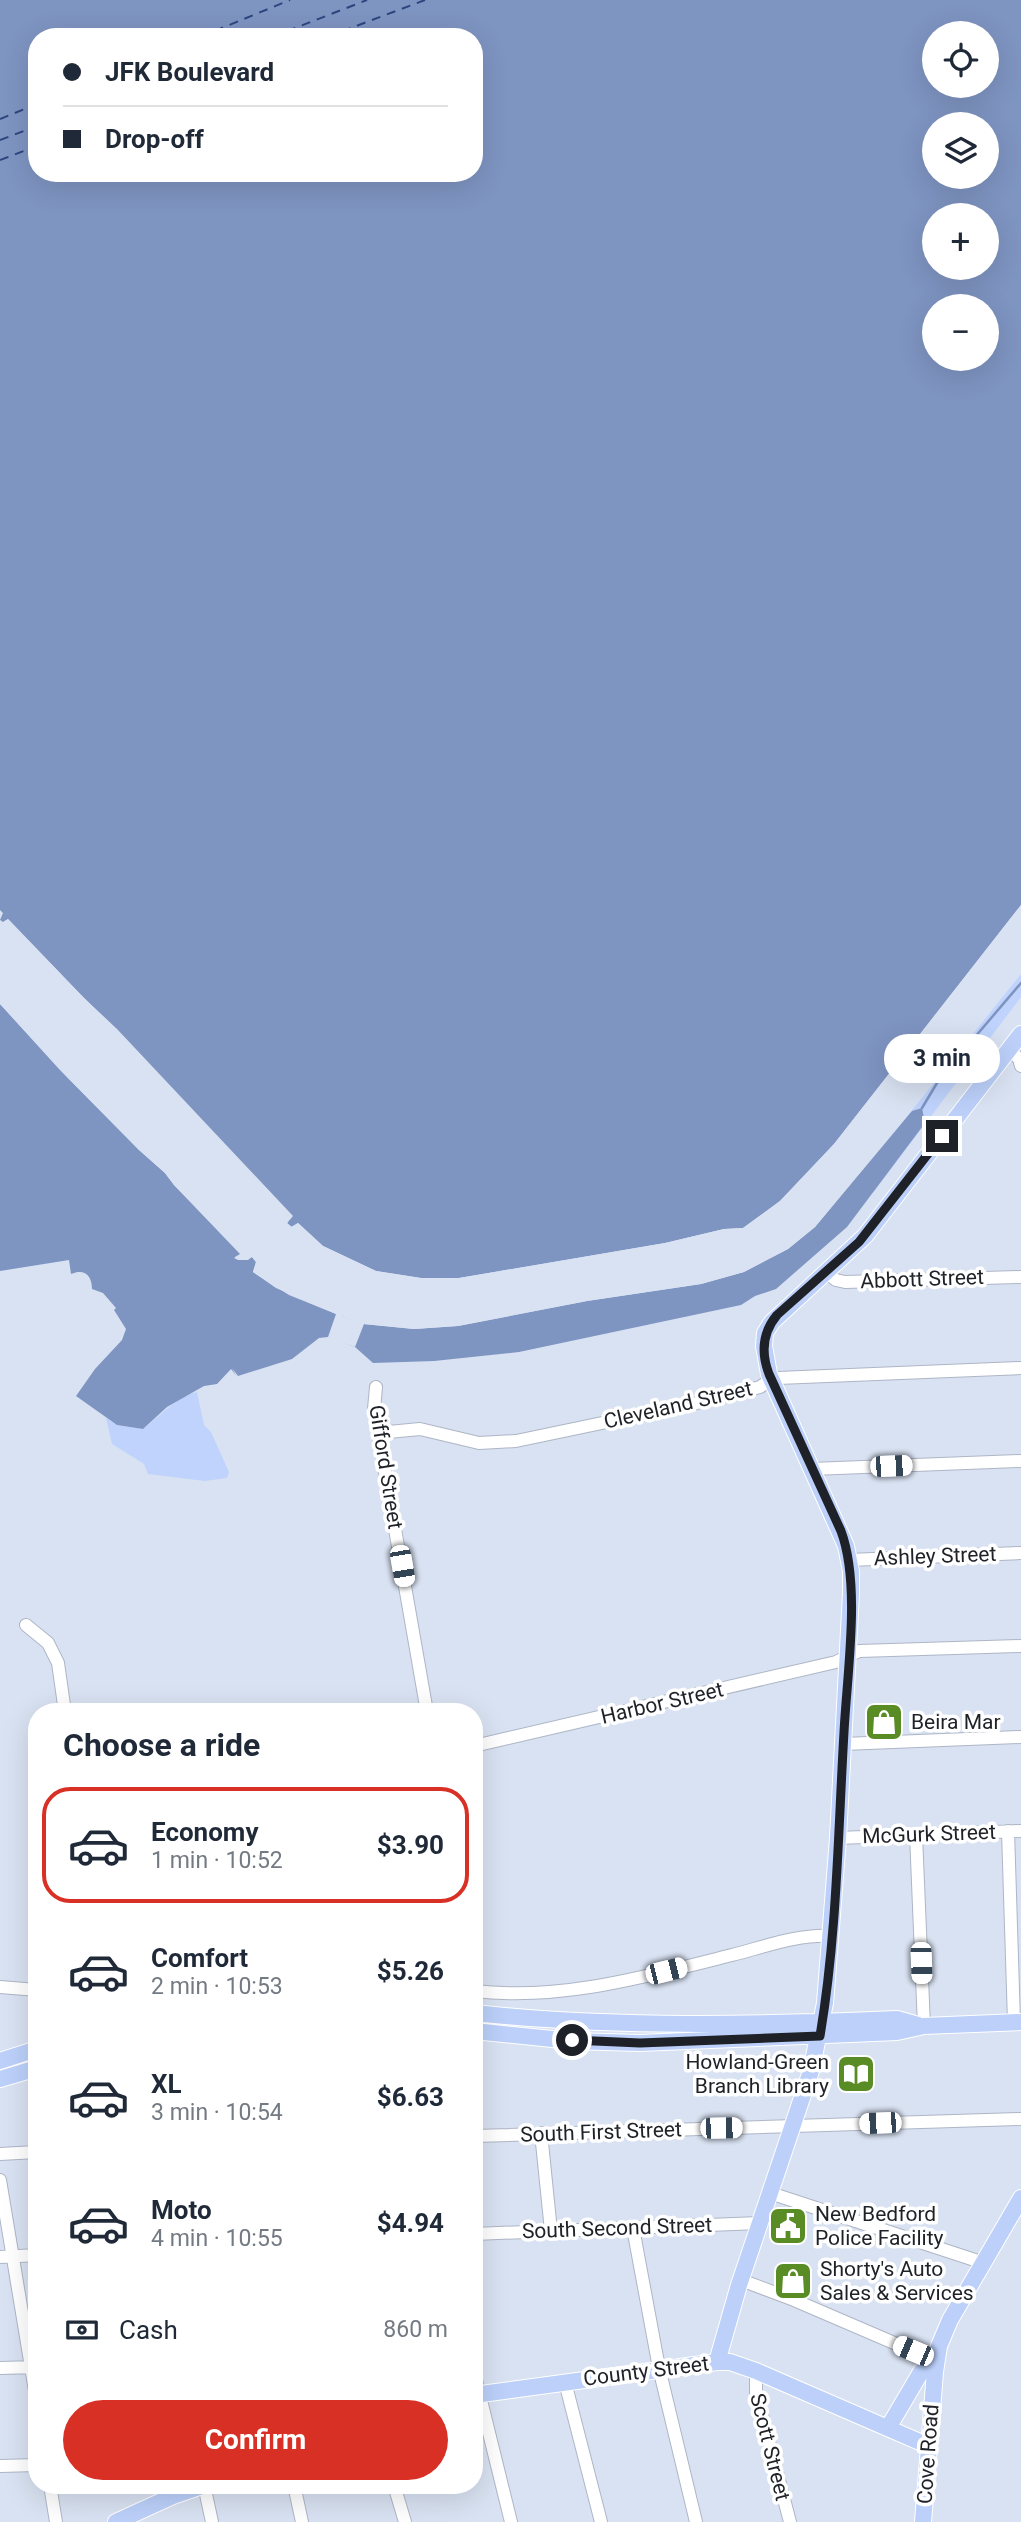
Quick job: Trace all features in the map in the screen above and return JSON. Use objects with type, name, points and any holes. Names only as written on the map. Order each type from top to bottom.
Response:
[{"type":"main road","points":[[717,2362],[741,2280],[793,2126],[821,2029],[838,1838],[851,1593],[849,1560],[841,1531],[771,1379],[766,1364],[764,1342],[767,1329],[777,1315],[865,1236],[1021,1034]]},
{"type":"main road","points":[[483,2014],[625,2024],[897,2032],[924,2026],[1018,2022]]},
{"type":"main road","points":[[483,2032],[562,2040],[640,2043],[821,2029]]},
{"type":"main road","points":[[0,2061],[28,2052]]},
{"type":"main road","points":[[0,2079],[28,2071]]},
{"type":"main road","name":"Cove Road","points":[[923,2522],[936,2361],[947,2326],[1018,2207]]},
{"type":"main road","points":[[888,2428],[921,2372],[936,2361]]},
{"type":"main road","name":"County Street","points":[[483,2394],[659,2368],[730,2362],[929,2446]]},
{"type":"main road","points":[[116,2522],[134,2518],[167,2494]]},
{"type":"street","points":[[1009,1049],[1021,1066]]},
{"type":"street","name":"Abbott Street","points":[[826,1272],[836,1280],[845,1282],[1021,1277]]},
{"type":"street","name":"Cleveland Street","points":[[378,1433],[420,1429],[479,1443],[516,1441],[692,1404],[760,1387],[771,1379],[1021,1368]]},
{"type":"street","name":"Gifford Street","points":[[376,1388],[374,1409],[426,1703]]},
{"type":"street","points":[[813,1469],[1021,1461]]},
{"type":"street","name":"Ashley Street","points":[[849,1560],[1021,1553]]},
{"type":"street","points":[[26,1625],[48,1643],[58,1662],[64,1703]]},
{"type":"street","name":"Harbor Street","points":[[483,1744],[823,1665],[859,1651],[1021,1646]]},
{"type":"street","points":[[843,1744],[1021,1737]]},
{"type":"street","points":[[1015,1831],[1018,2022]]},
{"type":"street","name":"McGurk Street","points":[[838,1838],[1015,1831]]},
{"type":"street","points":[[916,1835],[924,2026]]},
{"type":"street","points":[[483,1991],[521,1993],[582,1989],[648,1976],[803,1937],[831,1936]]},
{"type":"street","points":[[0,1987],[28,1989]]},
{"type":"street","name":"South First Street","points":[[483,2136],[1021,2119]]},
{"type":"street","points":[[541,2133],[551,2231]]},
{"type":"street","points":[[0,2154],[28,2152]]},
{"type":"street","points":[[0,2180],[7,2257],[28,2343]]},
{"type":"street","points":[[771,2193],[984,2263]]},
{"type":"street","name":"South Second Street","points":[[483,2234],[760,2223]]},
{"type":"street","points":[[633,2228],[659,2368],[696,2522]]},
{"type":"street","points":[[7,2257],[28,2256]]},
{"type":"street","points":[[741,2280],[936,2361]]},
{"type":"street","points":[[0,2368],[28,2367]]},
{"type":"street","name":"Scott Street","points":[[756,2371],[756,2392],[790,2522]]},
{"type":"street","points":[[565,2382],[601,2522]]},
{"type":"street","points":[[483,2417],[511,2522]]},
{"type":"street","points":[[0,2466],[28,2465]]},
{"type":"street","points":[[51,2494],[56,2522]]},
{"type":"street","points":[[207,2494],[212,2522]]},
{"type":"street","points":[[296,2494],[302,2522]]},
{"type":"street","points":[[397,2494],[405,2522]]},
{"type":"shaded area","points":[[0,0],[1021,0],[1021,905],[834,1144],[780,1201],[743,1228],[724,1229],[665,1243],[459,1278],[421,1278],[376,1271],[323,1246],[298,1223],[292,1227],[287,1223],[292,1216],[117,1030],[8,919],[2,923],[0,920],[3,913],[0,910]]},
{"type":"shaded area","points":[[1021,974],[1021,997],[873,1193],[881,1149]]},
{"type":"shaded area","points":[[0,1004],[69,1079],[165,1173],[241,1254],[235,1257],[252,1257],[256,1262],[253,1272],[289,1295],[363,1324],[414,1329],[458,1326],[587,1301],[701,1284],[744,1272],[788,1249],[815,1227],[912,1111],[922,1108],[925,1123],[847,1227],[776,1289],[755,1296],[741,1305],[519,1352],[434,1361],[373,1363],[355,1347],[328,1337],[313,1350],[242,1383],[231,1369],[217,1384],[204,1386],[167,1407],[143,1429],[117,1425],[76,1396],[95,1369],[122,1340],[126,1329],[114,1310],[116,1308],[103,1293],[92,1289],[87,1274],[71,1274],[69,1260],[0,1271]]},
{"type":"shaded area","points":[[197,1392],[204,1425],[211,1432],[229,1472],[227,1478],[205,1481],[148,1474],[144,1464],[112,1444],[106,1418],[117,1425],[143,1429],[175,1403]]},
{"type":"pier","points":[[1021,905],[1021,911],[836,1146],[783,1204],[745,1231],[459,1282],[420,1282],[375,1274],[322,1249],[297,1227],[289,1230],[284,1223],[288,1217],[115,1032],[81,1001],[7,923],[0,925],[0,920],[3,922],[8,919],[117,1029],[293,1216],[287,1223],[291,1227],[298,1223],[323,1246],[376,1271],[421,1278],[459,1278],[665,1243],[724,1229],[743,1228],[780,1201],[834,1144]]},
{"type":"pier","points":[[0,1001],[11,1009],[71,1077],[167,1170],[243,1252],[243,1257],[251,1253],[254,1255],[260,1262],[257,1270],[291,1292],[334,1308],[342,1316],[363,1323],[363,1320],[414,1326],[458,1323],[587,1298],[700,1281],[743,1269],[786,1246],[813,1225],[905,1112],[915,1106],[815,1227],[788,1249],[744,1272],[701,1284],[587,1301],[458,1326],[414,1329],[364,1324],[355,1347],[328,1338],[315,1353],[287,1372],[256,1385],[242,1387],[232,1368],[238,1376],[292,1359],[319,1338],[328,1337],[336,1314],[276,1288],[253,1272],[256,1262],[252,1257],[248,1260],[234,1258],[240,1254],[165,1173],[59,1069]]},
{"type":"waterway","points":[[922,1108],[940,1078],[1021,983]]},
{"type":"ferry route","points":[[222,28],[290,0]]},
{"type":"ferry route","points":[[295,28],[367,0]]},
{"type":"ferry route","points":[[351,28],[425,0]]},
{"type":"ferry route","points":[[0,119],[28,108]]},
{"type":"ferry route","points":[[0,140],[28,129]]},
{"type":"ferry route","points":[[0,160],[28,149]]},
{"type":"place","name":"Beira Mar","points":[[884,1722]]},
{"type":"place","name":"Howland-Green Branch Library","points":[[856,2074]]},
{"type":"place","name":"New Bedford Police Facility","points":[[788,2226]]},
{"type":"place","name":"Shorty's Auto Sales & Services","points":[[793,2281]]},
{"type":"route","points":[[572,2040],[640,2043],[820,2036],[833,1911],[848,1657],[850,1571],[841,1531],[769,1374],[764,1351],[765,1333],[777,1315],[865,1236],[942,1136]]}]
